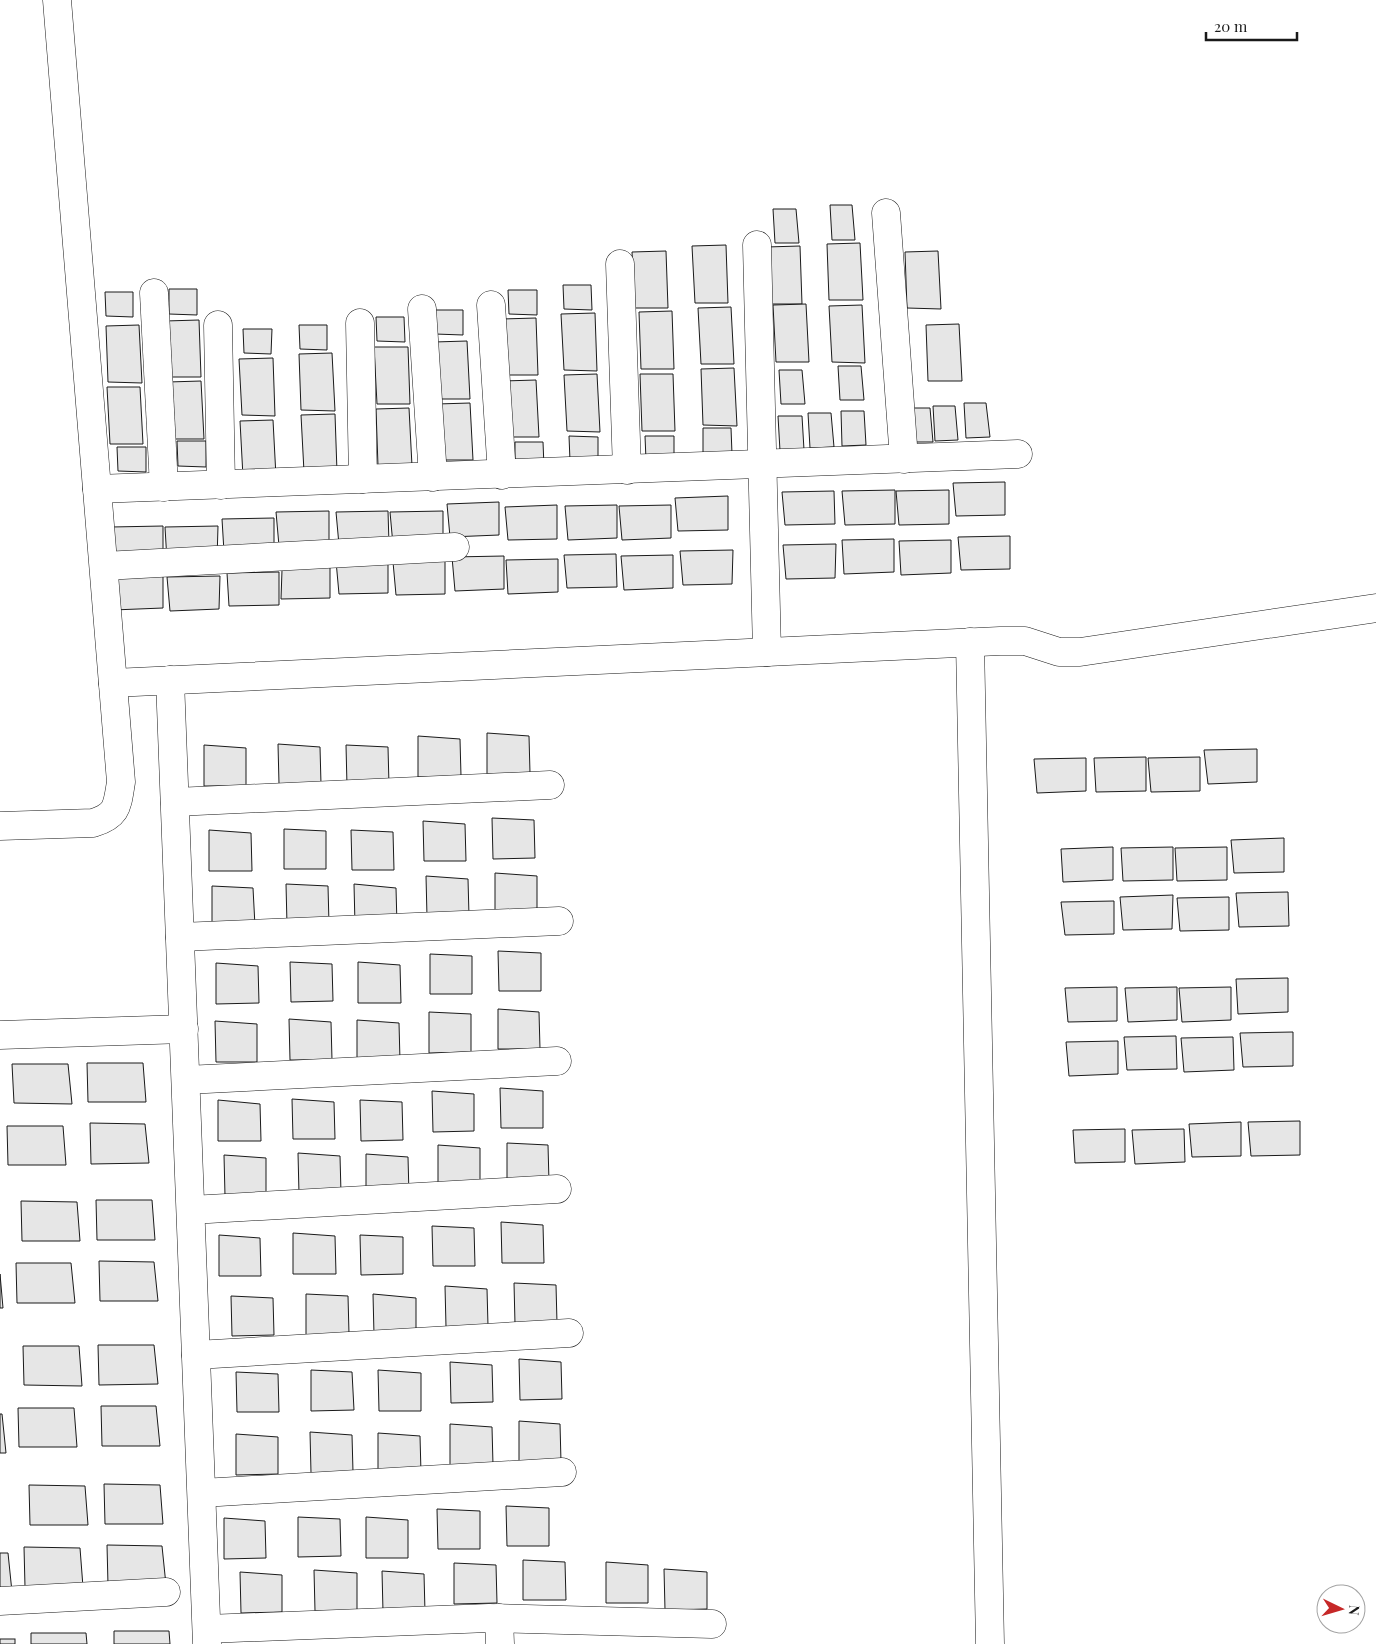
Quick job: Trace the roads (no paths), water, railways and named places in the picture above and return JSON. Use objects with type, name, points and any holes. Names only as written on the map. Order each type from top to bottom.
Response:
[{"type":"street","points":[[0,826],[93,823],[107,818],[117,806],[121,782],[57,0]]},
{"type":"street","points":[[886,213],[904,459]]},
{"type":"street","points":[[758,245],[767,652]]},
{"type":"street","points":[[620,264],[627,470]]},
{"type":"street","points":[[154,293],[164,487]]},
{"type":"street","points":[[491,306],[502,475]]},
{"type":"street","points":[[422,309],[433,477]]},
{"type":"street","points":[[360,323],[363,479]]},
{"type":"street","points":[[218,325],[221,485]]},
{"type":"street","points":[[97,490],[1018,454]]},
{"type":"street","points":[[104,566],[455,547]]},
{"type":"street","points":[[113,683],[970,642],[1025,641],[1059,652],[1080,652],[1376,608]]},
{"type":"street","points":[[970,642],[990,1644]]},
{"type":"street","points":[[170,680],[207,1636],[500,1631],[712,1624]]},
{"type":"street","points":[[175,802],[550,785]]},
{"type":"street","points":[[180,937],[558,921]]},
{"type":"street","points":[[0,1035],[184,1029]]},
{"type":"street","points":[[186,1080],[557,1060]]},
{"type":"street","points":[[191,1210],[557,1189]]},
{"type":"street","points":[[196,1356],[569,1333]]},
{"type":"street","points":[[202,1493],[562,1472]]},
{"type":"street","points":[[0,1601],[166,1592]]}]
